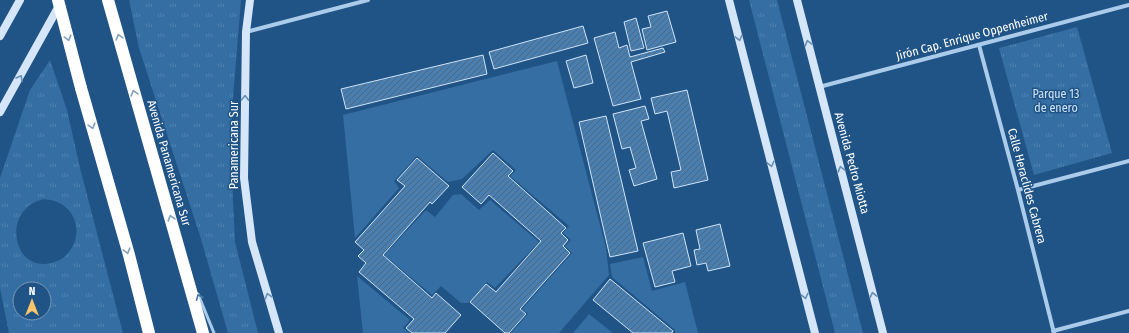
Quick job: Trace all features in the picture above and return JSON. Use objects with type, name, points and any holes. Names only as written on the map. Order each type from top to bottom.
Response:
[{"type":"highway","points":[[58,0],[129,255],[147,330]]},
{"type":"highway","name":"Avenida Panamericana Sur","points":[[108,0],[203,333]]},
{"type":"main road","points":[[0,36],[3,28],[20,0]]},
{"type":"main road","points":[[0,112],[63,0]]},
{"type":"main road","name":"Panamericana Sur","points":[[250,0],[246,32],[244,178],[252,242],[279,333]]},
{"type":"main road","points":[[729,0],[814,333]]},
{"type":"main road","name":"Avenida Pedro Miotta","points":[[797,0],[883,333]]},
{"type":"street","points":[[246,32],[368,0]]},
{"type":"street","name":"Jirón Cap. Enrique Oppenheimer","points":[[819,87],[1129,4]]},
{"type":"street","name":"Calle Heraclides Cabrera","points":[[979,45],[1054,332]]},
{"type":"street","points":[[1018,190],[1129,161]]},
{"type":"street","points":[[1054,332],[1129,312]]},
{"type":"lane","points":[[181,255],[193,284]]},
{"type":"lane","points":[[196,291],[214,333]]},
{"type":"green space","points":[[129,0],[241,0],[232,110],[231,160],[235,242],[258,333],[228,333],[201,239],[139,48]]},
{"type":"green space","points":[[749,0],[777,0],[863,333],[835,333]]},
{"type":"green space","name":"Parque 13 de enero","points":[[1077,27],[1112,153],[1034,175],[999,48]]},
{"type":"green space","points":[[50,60],[67,110],[80,168],[123,333],[9,333],[0,288],[0,178],[30,90]],"holes":[[[44,199],[52,200],[69,210],[75,221],[76,238],[69,252],[60,260],[51,263],[38,264],[28,259],[20,250],[17,238],[17,226],[21,215],[30,205]]]},
{"type":"green space","points":[[557,61],[606,248],[609,275],[559,333],[511,333],[528,314],[522,309],[572,253],[565,246],[571,240],[563,233],[569,226],[510,176],[516,170],[493,150],[462,179],[448,182],[417,156],[394,181],[399,188],[355,238],[343,115]]},
{"type":"green space","points":[[461,194],[479,210],[490,200],[539,242],[495,288],[487,282],[468,303],[461,303],[441,286],[432,295],[384,255],[426,210],[435,217],[453,195]]},
{"type":"green space","points":[[643,257],[652,291],[685,282],[698,333],[676,333],[674,329],[612,277],[610,264]]},
{"type":"green space","points":[[357,276],[410,320],[403,328],[409,333],[363,333]]},
{"type":"green space","points":[[589,314],[613,333],[573,333]]},
{"type":"building","points":[[667,11],[676,42],[647,50],[642,29],[651,27],[648,16]]},
{"type":"building","points":[[636,18],[644,48],[631,51],[624,22]]},
{"type":"building","points":[[583,26],[588,43],[494,69],[489,52]]},
{"type":"building","points":[[615,32],[619,48],[627,45],[630,57],[663,48],[665,52],[631,62],[641,99],[613,106],[594,38]]},
{"type":"building","points":[[483,55],[487,74],[346,109],[341,89]]},
{"type":"building","points":[[586,55],[593,83],[574,88],[566,61]]},
{"type":"building","points":[[687,90],[708,180],[674,188],[671,172],[681,170],[667,111],[655,114],[651,98]]},
{"type":"building","points":[[645,106],[649,119],[641,121],[657,179],[634,186],[629,170],[636,168],[630,147],[622,149],[613,114]]},
{"type":"building","points":[[606,116],[638,251],[610,257],[579,122]]},
{"type":"building","points":[[493,153],[513,171],[508,176],[566,228],[561,233],[568,240],[563,246],[570,253],[520,309],[526,314],[509,333],[505,333],[470,302],[486,284],[496,292],[541,241],[489,195],[481,204],[462,187]]},
{"type":"building","points":[[417,158],[449,186],[432,204],[430,202],[383,255],[432,298],[436,293],[461,315],[445,333],[412,333],[406,328],[414,319],[359,272],[366,263],[358,256],[364,250],[355,242],[405,186],[397,180]]},
{"type":"building","points":[[720,224],[730,266],[708,271],[706,263],[697,265],[694,250],[700,249],[696,230]]},
{"type":"building","points":[[683,233],[691,266],[672,271],[675,282],[655,287],[643,243]]},
{"type":"building","points":[[610,279],[673,331],[672,333],[633,333],[593,300]]}]
